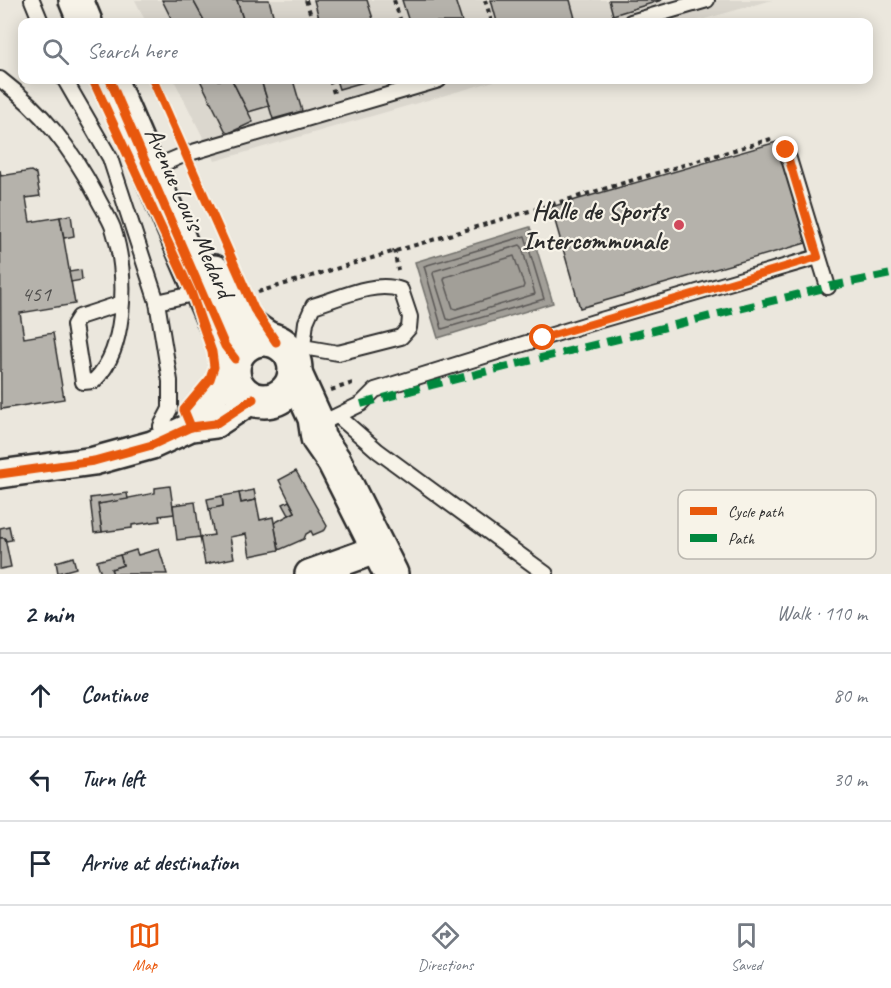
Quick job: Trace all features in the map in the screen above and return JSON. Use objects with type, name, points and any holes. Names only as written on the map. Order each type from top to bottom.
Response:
[{"type":"street","points":[[76,0],[83,18]]},
{"type":"street","points":[[97,0],[104,18]]},
{"type":"street","name":"Avenue Louis Medard","points":[[112,84],[234,366]]},
{"type":"street","name":"Avenue Louis Medard","points":[[133,84],[200,242],[232,307],[249,326],[289,354],[315,418],[328,427],[334,461],[385,562]]},
{"type":"street","points":[[0,474],[94,461],[152,445],[191,427],[215,424],[263,400],[287,391],[289,354],[260,339],[245,346],[234,366],[191,427]]},
{"type":"street","points":[[234,366],[239,388],[263,400]]},
{"type":"street","name":"Avenue Louis Medard","points":[[263,400],[300,426],[328,427]]},
{"type":"street","points":[[309,574],[385,562]]},
{"type":"lane","points":[[32,0],[39,18]]},
{"type":"lane","points":[[645,18],[707,0]]},
{"type":"lane","points":[[0,80],[31,105],[57,132],[81,167],[113,228],[124,294],[118,338],[105,370],[94,381],[83,382],[74,325],[79,317],[122,303]]},
{"type":"lane","points":[[67,84],[110,158],[157,302],[170,381],[170,409],[160,426],[162,440]]},
{"type":"lane","points":[[167,162],[186,154],[425,84]]},
{"type":"lane","points":[[786,150],[828,287]]},
{"type":"lane","points":[[546,574],[378,451],[328,427],[361,404],[375,390],[594,322],[818,257]]},
{"type":"lane","points":[[379,285],[392,286],[401,290],[410,317],[409,328],[401,337],[338,353],[289,354],[314,306],[379,285]]},
{"type":"lane","points":[[157,302],[201,289]]},
{"type":"path","points":[[306,0],[312,18]]},
{"type":"path","points":[[394,0],[400,18]]},
{"type":"path","points":[[485,0],[491,18]]},
{"type":"path","points":[[248,295],[775,138],[782,140],[786,150]]},
{"type":"shaded area","points":[[135,0],[772,0],[708,18],[144,18]]},
{"type":"shaded area","points":[[176,84],[484,84],[215,161]]},
{"type":"water","points":[[530,227],[553,303],[438,338],[415,262]]},
{"type":"building","points":[[162,0],[193,0],[203,18],[171,18]]},
{"type":"building","points":[[193,0],[237,0],[243,18],[203,18]]},
{"type":"building","points":[[237,0],[269,0],[274,18],[243,18]]},
{"type":"building","points":[[314,0],[367,0],[373,18],[319,18]]},
{"type":"building","points":[[402,0],[455,0],[461,18],[408,18]]},
{"type":"building","points":[[491,0],[570,0],[575,18],[496,18]]},
{"type":"building","points":[[609,0],[662,0],[613,15]]},
{"type":"building","points":[[202,84],[234,84],[253,122],[227,134]]},
{"type":"building","points":[[234,84],[262,84],[269,106],[248,112]]},
{"type":"building","points":[[262,84],[294,84],[302,111],[273,119]]},
{"type":"building","points":[[337,84],[357,84],[339,89]]},
{"type":"building","name":"Halle de Sports Intercommunale","points":[[777,142],[806,243],[580,308],[551,207]]},
{"type":"building","points":[[0,170],[1,176],[31,171],[36,174],[40,196],[26,198],[30,222],[60,217],[75,304],[20,313],[24,338],[53,333],[64,399],[1,409]]},
{"type":"building","points":[[71,215],[74,236],[64,238],[60,217]]},
{"type":"building","points":[[81,270],[82,280],[71,282],[69,272]]},
{"type":"building","points":[[296,471],[327,526],[325,530],[313,535],[311,531],[304,539],[279,550],[274,523],[295,512],[279,480]]},
{"type":"building","points":[[170,486],[174,514],[159,516],[160,521],[132,525],[132,528],[102,532],[98,504],[155,493],[155,488]]},
{"type":"building","points":[[254,490],[256,500],[241,503],[239,493]]},
{"type":"building","points":[[127,493],[128,499],[98,504],[102,532],[94,533],[90,498]]},
{"type":"building","points":[[239,493],[241,503],[256,500],[260,520],[273,517],[279,550],[250,556],[246,534],[230,537],[234,558],[205,564],[200,537],[214,535],[209,509],[223,506],[222,496]]},
{"type":"building","points":[[222,496],[223,506],[209,509],[207,499]]},
{"type":"building","points":[[289,501],[295,512],[289,515],[283,504]]},
{"type":"building","points":[[195,502],[200,537],[177,540],[173,505]]},
{"type":"building","points":[[9,526],[12,540],[6,541],[5,538],[0,538],[0,528]]},
{"type":"building","points":[[0,538],[5,538],[11,567],[0,569]]},
{"type":"building","points":[[159,549],[167,574],[113,574],[111,569],[123,565],[120,555],[136,550],[138,555]]},
{"type":"building","points":[[120,555],[123,565],[111,569],[113,574],[101,574],[97,561]]},
{"type":"building","points":[[73,557],[76,568],[58,573],[56,562]]},
{"type":"marked path","points":[[361,404],[832,286],[891,274]]},
{"type":"cycle path","points":[[95,84],[191,292],[212,352],[214,367],[210,379],[184,410],[191,427]]},
{"type":"cycle path","points":[[112,84],[225,346],[235,359]]},
{"type":"cycle path","points":[[155,84],[254,309],[276,342]]},
{"type":"cycle path","points":[[0,474],[94,461],[152,445],[191,427],[215,424],[253,399]]},
{"type":"place","name":"Halle de Sports Intercommunale","points":[[679,225]]},
{"type":"route","points":[[543,338],[818,257],[786,150]]}]
